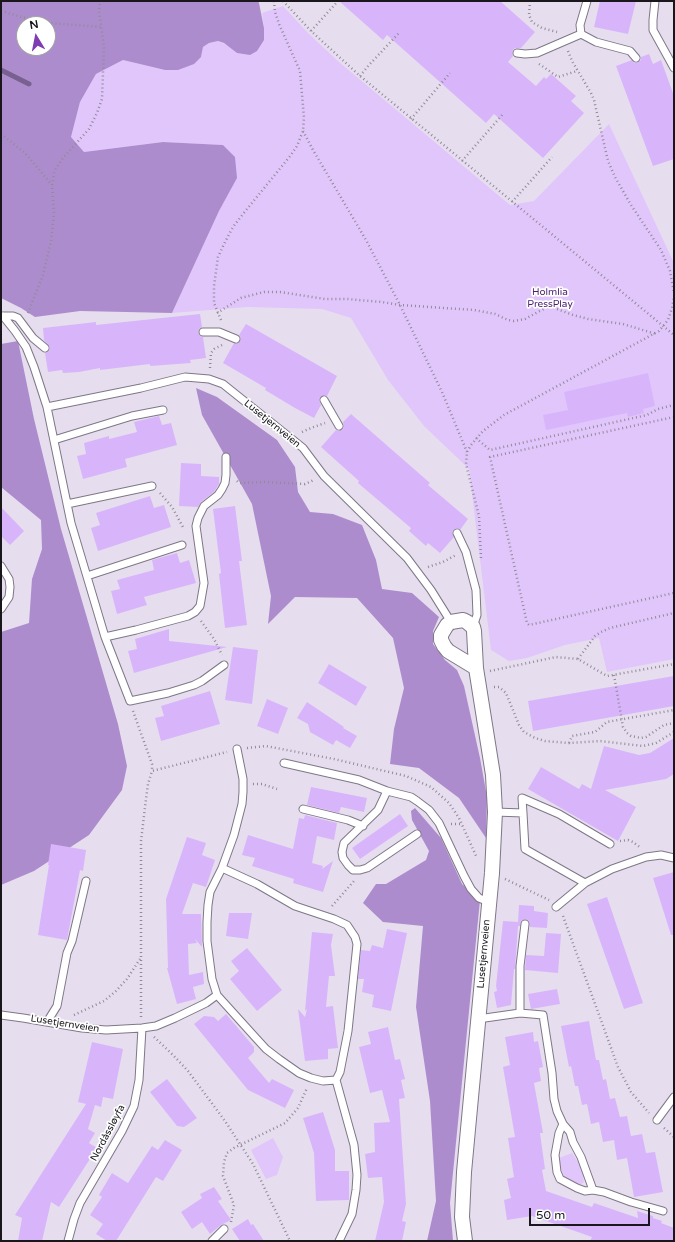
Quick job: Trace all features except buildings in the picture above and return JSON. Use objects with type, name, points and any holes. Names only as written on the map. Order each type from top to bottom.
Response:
[{"type":"street","points":[[473,627],[463,620],[451,622],[447,625],[441,635],[441,640],[448,651],[482,670]]},
{"type":"street","name":"Lusetjernveien","points":[[465,1241],[462,1217],[464,1172],[494,853],[495,812],[491,760],[479,688],[482,670],[473,627]]},
{"type":"lane","points":[[581,34],[580,25],[588,1]]},
{"type":"lane","points":[[655,1],[653,30],[674,68]]},
{"type":"lane","points":[[518,53],[537,53],[567,37],[581,34],[596,42],[630,51],[636,58]]},
{"type":"lane","points":[[2,316],[13,316],[18,318],[32,338],[45,348]]},
{"type":"lane","points":[[2,316],[15,330],[26,347],[34,367],[47,407],[71,523],[105,637],[130,701],[168,693],[194,685],[212,675],[224,665]]},
{"type":"lane","points":[[203,332],[211,331],[236,339]]},
{"type":"lane","name":"Lusetjernveien","points":[[47,407],[141,388],[178,378],[186,377],[209,379],[223,384],[251,408],[303,448],[317,468],[332,484],[407,558],[418,571],[451,622]]},
{"type":"lane","points":[[324,400],[339,426]]},
{"type":"lane","points":[[54,440],[132,416],[163,410]]},
{"type":"lane","points":[[105,637],[179,619],[195,612],[200,606],[204,583],[196,526],[204,506],[218,495],[222,489],[226,475],[226,457]]},
{"type":"lane","points":[[67,504],[152,486]]},
{"type":"lane","points":[[457,533],[465,549],[476,590],[477,614],[473,627]]},
{"type":"lane","points":[[87,576],[182,545]]},
{"type":"lane","points":[[1,566],[8,579],[10,587],[9,597],[1,609]]},
{"type":"lane","points":[[237,750],[243,786],[242,804],[222,868],[210,892],[208,905],[208,948],[212,979],[217,995],[266,1049],[295,1070],[311,1078],[323,1081],[336,1080]]},
{"type":"lane","points":[[284,763],[359,780],[387,791],[410,797],[429,810],[439,823],[468,885],[479,898],[489,902]]},
{"type":"lane","points":[[387,791],[378,810],[344,843],[342,852],[343,858],[348,866],[353,870],[367,868],[417,834]]},
{"type":"lane","points":[[585,883],[525,849],[522,798],[559,814],[610,844]]},
{"type":"lane","points":[[303,810],[348,820],[363,826]]},
{"type":"lane","points":[[495,812],[523,813]]},
{"type":"lane","points":[[556,906],[585,883],[612,869],[646,857],[661,856],[674,858]]},
{"type":"lane","points":[[222,868],[257,884],[295,906],[347,925],[355,936],[357,944],[348,1031],[340,1072],[336,1080],[354,1145],[357,1175],[352,1214],[339,1241]]},
{"type":"lane","points":[[50,1023],[57,1006],[67,952],[72,941],[86,881]]},
{"type":"lane","points":[[520,1013],[520,966],[525,924]]},
{"type":"lane","name":"Lusetjernveien","points":[[1,1015],[82,1028],[106,1030],[142,1028],[156,1026],[175,1018],[194,1009],[217,995]]},
{"type":"lane","points":[[478,1019],[520,1013],[543,1015],[552,1073],[554,1099],[557,1111],[563,1124],[570,1132],[593,1190]]},
{"type":"lane","name":"Nordåssløyfa","points":[[68,1241],[80,1203],[122,1131],[134,1106],[139,1080],[142,1028]]},
{"type":"lane","points":[[657,1120],[674,1097]]},
{"type":"lane","points":[[563,1124],[559,1133],[555,1156],[557,1172],[560,1179],[585,1191],[593,1190],[604,1192],[631,1202],[663,1211]]},
{"type":"lane","points":[[212,1241],[224,1229]]},
{"type":"path","points":[[23,325],[43,275],[51,241],[54,214],[52,186],[56,168],[63,158],[89,130],[100,108],[104,47],[99,11],[100,1]]},
{"type":"path","points":[[209,379],[211,353],[214,349],[226,343],[227,335],[214,303],[214,286],[218,257],[233,227],[291,155],[297,146],[303,131],[304,118],[300,71],[279,24],[275,12],[274,1]]},
{"type":"path","points":[[284,1],[311,31],[360,76],[674,335]]},
{"type":"path","points":[[311,31],[338,1]]},
{"type":"path","points":[[530,1],[529,15],[532,22],[542,28],[567,37],[569,52],[577,70],[594,100],[608,161],[631,206],[661,250],[670,271],[674,293]]},
{"type":"path","points":[[1,11],[50,23],[101,27]]},
{"type":"path","points":[[360,76],[368,65],[399,32]]},
{"type":"path","points":[[526,54],[558,77],[577,70]]},
{"type":"path","points":[[411,119],[450,73]]},
{"type":"path","points":[[462,161],[503,114]]},
{"type":"path","points":[[303,131],[366,240],[400,305],[442,392],[467,452]]},
{"type":"path","points":[[1,134],[25,153],[52,186]]},
{"type":"path","points":[[512,202],[552,157]]},
{"type":"path","points":[[217,313],[241,298],[264,292],[286,293],[324,299],[347,299],[400,305],[474,310],[495,314],[514,321],[525,318],[549,306],[588,319],[623,324],[656,334]]},
{"type":"path","points":[[480,560],[479,516],[467,470],[466,459],[467,452],[476,438],[489,426],[510,412],[656,334],[668,320],[674,297]]},
{"type":"path","points":[[476,438],[490,450],[647,415],[658,409],[674,405]]},
{"type":"path","points":[[674,417],[490,457],[527,622],[529,625],[674,592]]},
{"type":"path","points":[[291,438],[311,428],[321,425]]},
{"type":"path","points":[[226,475],[240,483],[265,482],[304,484],[310,480]]},
{"type":"path","points":[[152,486],[152,488],[158,491],[172,507],[184,528],[186,536]]},
{"type":"path","points":[[418,571],[442,562],[465,549]]},
{"type":"path","points":[[195,612],[214,639],[222,656],[224,665]]},
{"type":"path","points":[[578,659],[595,636],[601,632],[610,628],[674,613]]},
{"type":"path","points":[[482,670],[556,658],[578,659],[607,676],[674,664]]},
{"type":"path","points":[[614,675],[624,730],[627,733],[631,736],[641,738],[646,737],[664,725],[674,723]]},
{"type":"path","points":[[479,688],[499,687],[502,689],[508,698],[521,729],[528,735],[545,741],[569,743],[600,741],[643,746],[656,743],[674,732]]},
{"type":"path","points":[[130,701],[152,764],[141,841],[142,1028],[174,1056],[210,1099],[253,1164],[290,1241]]},
{"type":"path","points":[[569,743],[572,736],[596,732],[607,722],[674,710]]},
{"type":"path","points":[[152,770],[199,758],[266,746],[334,759],[400,775],[431,787],[449,803],[459,818],[480,864]]},
{"type":"path","points":[[243,786],[262,784],[277,789]]},
{"type":"path","points":[[610,844],[621,840],[633,842],[641,848],[646,857]]},
{"type":"path","points":[[326,917],[331,908],[353,882],[360,870]]},
{"type":"path","points":[[500,877],[542,896],[556,906],[567,925],[622,1076],[636,1099],[674,1137]]},
{"type":"path","points":[[50,1023],[104,1001],[127,979],[141,958]]},
{"type":"path","points":[[224,1229],[231,1221],[234,1205],[222,1176],[227,1153],[241,1144],[278,1126],[288,1119],[298,1108],[311,1078]]},
{"type":"green space","name":"Holmlia PressPlay","points":[[283,6],[309,34],[339,62],[510,205],[534,201],[609,124],[674,263],[674,659],[607,672],[599,638],[565,645],[527,658],[509,661],[491,650],[469,469],[424,426],[388,380],[351,318],[322,309],[247,307],[172,313],[219,211],[236,178],[223,145],[163,142],[84,152],[71,137],[80,102],[96,74],[123,60],[165,70],[201,57],[203,47],[209,43],[218,41],[229,46],[237,53],[264,28],[262,13]]},
{"type":"green space","points":[[273,1138],[283,1157],[277,1175],[266,1179],[251,1150]]},
{"type":"green space","points":[[572,1153],[582,1168],[584,1182],[580,1185],[564,1177],[560,1165],[559,1158]]},
{"type":"shaded area","points":[[1,1],[258,1],[264,28],[264,40],[257,51],[250,55],[237,53],[224,43],[218,41],[209,43],[203,47],[201,57],[194,64],[178,70],[165,70],[123,60],[96,74],[80,102],[71,137],[84,152],[163,142],[223,145],[235,157],[237,178],[219,211],[172,313],[80,311],[35,317],[1,298]]},
{"type":"shaded area","points":[[18,341],[34,419],[61,529],[118,724],[127,766],[122,790],[89,835],[34,871],[1,885],[1,632],[29,623],[32,579],[42,549],[41,520],[1,487],[1,344]]},
{"type":"shaded area","points":[[196,388],[217,397],[277,440],[295,467],[298,492],[310,512],[333,514],[362,525],[376,560],[382,589],[412,593],[439,617],[433,631],[433,644],[445,660],[457,670],[464,686],[487,797],[486,838],[459,798],[419,768],[390,764],[394,729],[404,688],[393,638],[357,598],[295,597],[268,624],[271,596],[252,504],[202,415]]},
{"type":"shaded area","points":[[415,808],[441,838],[462,884],[480,900],[450,1203],[453,1241],[427,1241],[436,1201],[430,1101],[416,1007],[423,926],[383,922],[363,903],[376,884],[386,884],[426,860],[429,851],[412,820],[411,811]]},
{"type":"waterway","points":[[1,70],[29,84]]}]
